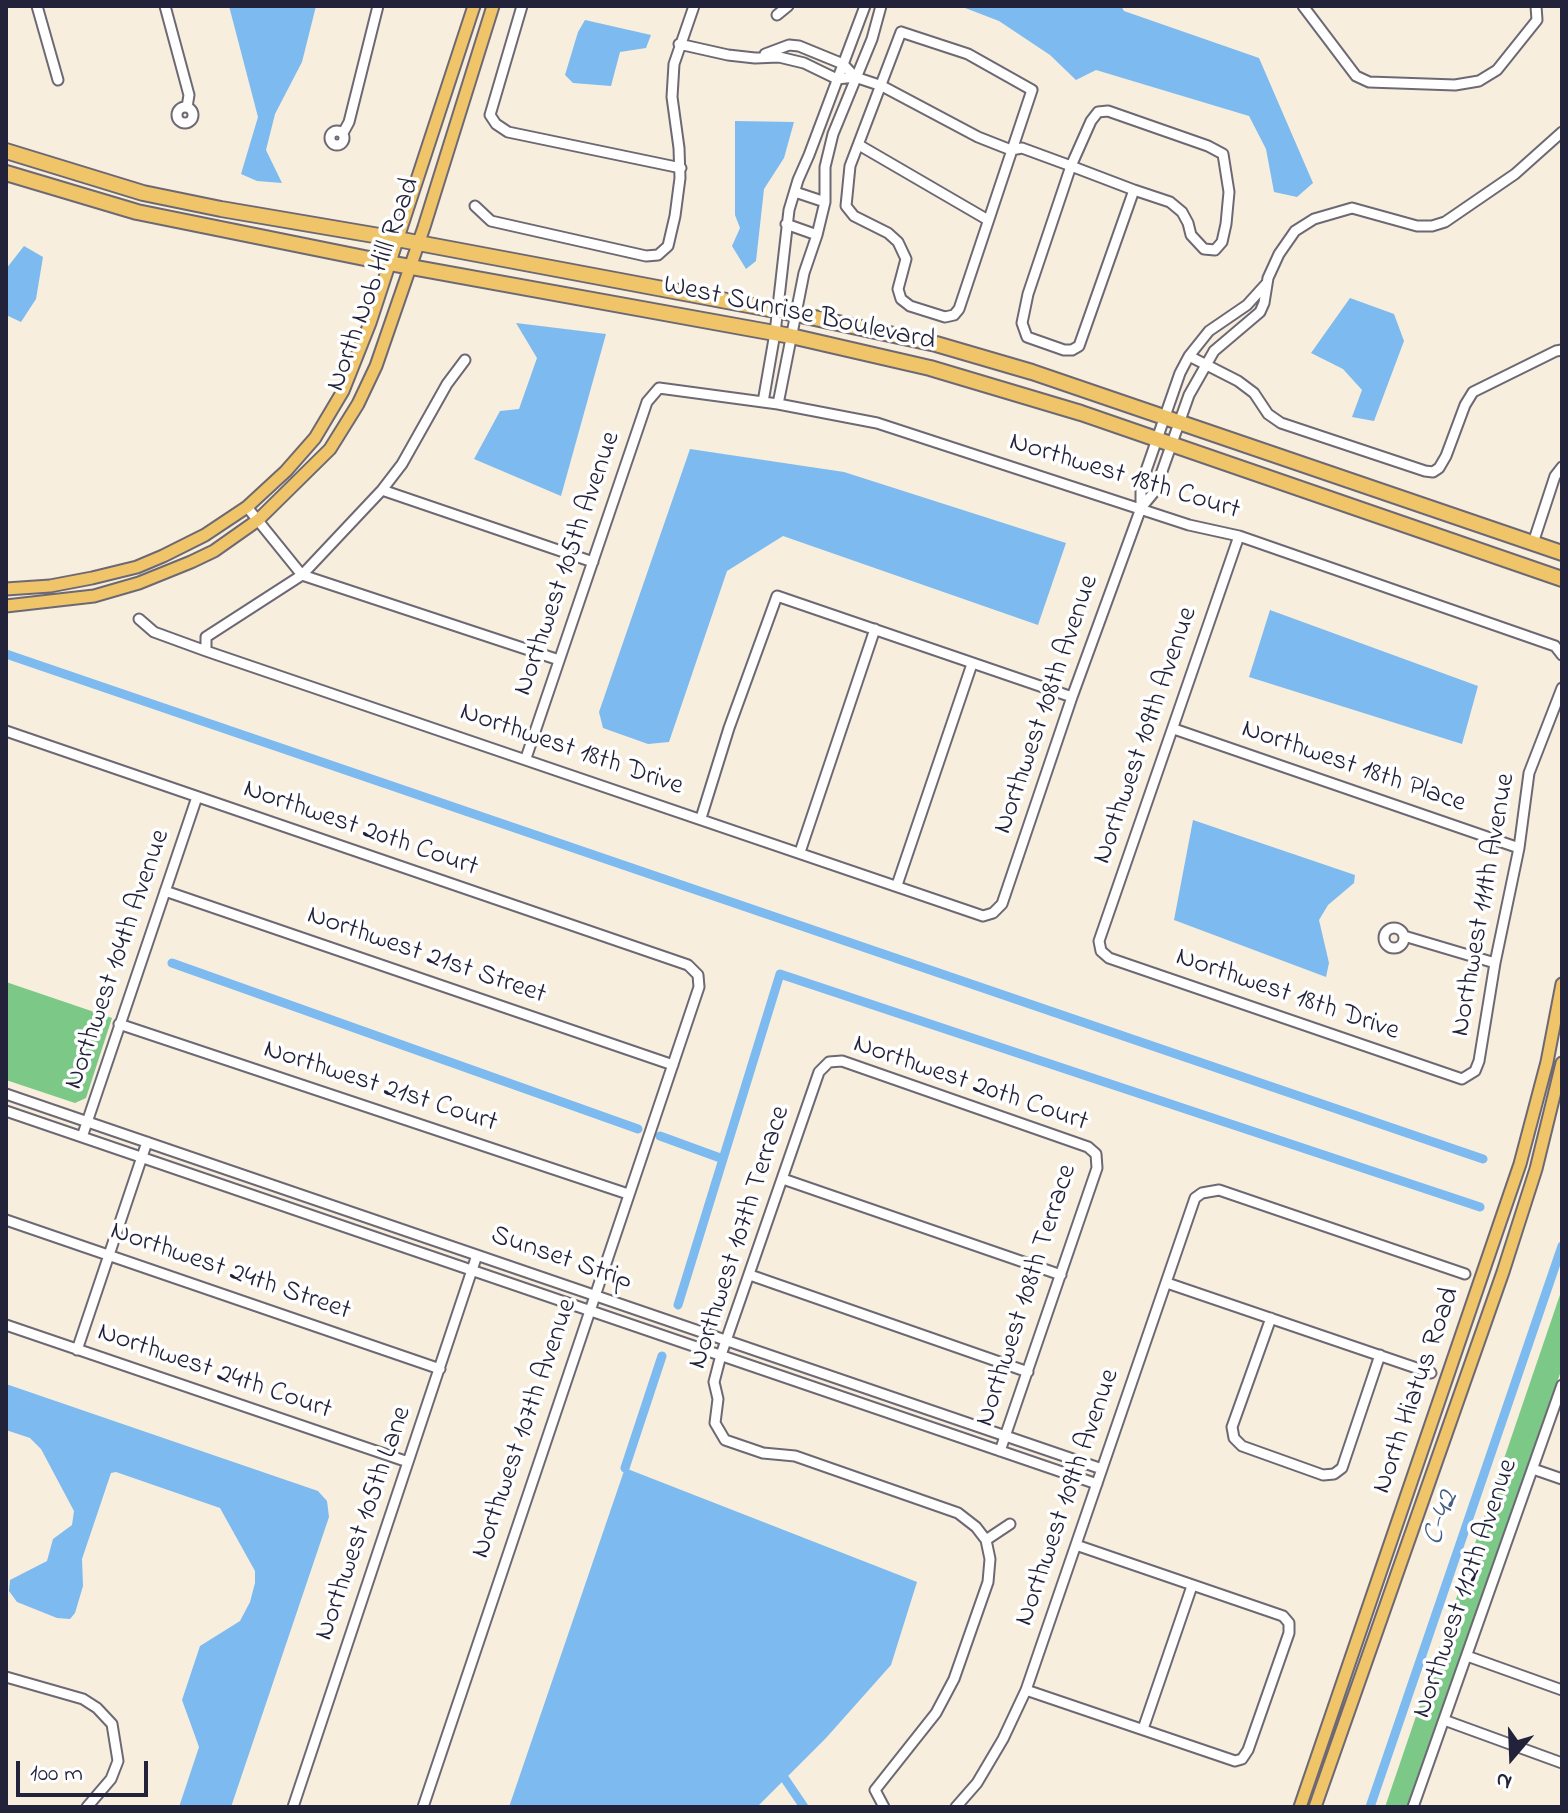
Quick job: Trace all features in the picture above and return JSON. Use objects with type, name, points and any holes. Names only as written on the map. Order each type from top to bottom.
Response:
[{"type":"highway","name":"West Sunrise Boulevard","points":[[6,151],[143,193],[796,314],[936,344],[1032,372],[1562,553]]},
{"type":"highway","name":"West Sunrise Boulevard","points":[[6,173],[137,212],[410,267],[791,336],[930,368],[1164,442],[1562,579]]},
{"type":"main road","name":"North Nob Hill Road","points":[[6,589],[50,586],[137,567],[205,535],[247,507],[302,454],[330,415],[370,323],[474,6]]},
{"type":"main road","name":"North Nob Hill Road","points":[[6,606],[94,596],[139,583],[214,551],[258,520],[330,449],[348,423],[376,366],[493,6]]},
{"type":"main road","name":"North Hiatus Road","points":[[1300,1807],[1520,1164],[1547,1062],[1562,984]]},
{"type":"main road","name":"North Hiatus Road","points":[[1315,1807],[1503,1272],[1536,1169],[1562,1063]]},
{"type":"main road","points":[[1389,1552],[1403,1557]]},
{"type":"street","points":[[37,6],[58,80]]},
{"type":"street","points":[[165,6],[189,95],[187,107]]},
{"type":"street","points":[[343,133],[349,122],[378,6]]},
{"type":"street","points":[[522,6],[490,115],[496,124],[508,132],[681,168]]},
{"type":"street","points":[[475,206],[491,221],[646,256],[658,255],[668,246],[681,168],[672,97],[674,64],[694,6]]},
{"type":"street","points":[[777,15],[788,6]]},
{"type":"street","points":[[763,402],[778,311],[786,224],[795,192],[865,6]]},
{"type":"street","points":[[778,404],[804,273],[825,202],[825,167],[830,145],[872,39],[881,6]]},
{"type":"street","points":[[1303,6],[1356,76],[1369,82],[1455,85],[1479,81],[1497,70],[1537,20],[1536,6]]},
{"type":"street","points":[[901,32],[968,54],[1032,90],[959,309],[954,315],[945,317],[910,306],[901,299],[898,289],[906,259],[898,242],[888,233],[854,216],[846,206],[850,166],[882,86],[901,32]]},
{"type":"street","points":[[679,44],[728,55],[779,57],[804,63],[837,79],[855,77],[882,86],[978,137],[1011,150],[1022,148],[1071,166],[1134,190],[1170,202],[1182,212],[1197,245],[1204,249],[1215,250],[1222,242],[1229,192],[1223,154],[1108,111],[1098,112],[1071,166],[1028,294],[1022,323],[1027,337],[1064,350],[1079,346],[1134,190]]},
{"type":"street","points":[[755,58],[789,45],[799,46],[843,64],[855,77]]},
{"type":"street","name":"Northwest 108th Avenue","points":[[1164,442],[1180,422],[1204,364],[1222,342],[1260,312],[1266,284],[1279,254],[1295,231],[1314,219],[1352,208],[1417,226],[1445,222],[1515,174],[1562,132]]},
{"type":"street","points":[[859,145],[988,220]]},
{"type":"street","points":[[795,192],[825,202]]},
{"type":"street","points":[[786,224],[817,235]]},
{"type":"street","name":"Northwest 108th Avenue","points":[[993,913],[1002,904],[1072,697],[1141,508],[1155,491],[1164,442],[1164,417],[1189,356],[1209,331],[1247,305],[1266,284]]},
{"type":"street","points":[[1189,356],[1238,381],[1254,393],[1268,414],[1281,423],[1425,471],[1439,468],[1473,392],[1562,350]]},
{"type":"street","points":[[206,651],[206,637],[302,575],[382,490],[402,464],[447,384],[465,360]]},
{"type":"street","name":"Northwest 18th Court","points":[[659,388],[778,404],[877,423],[1189,525],[1239,536],[1555,646],[1562,655]]},
{"type":"street","name":"Northwest 105th Avenue","points":[[526,758],[647,402],[659,388]]},
{"type":"street","points":[[1533,543],[1555,476],[1562,467]]},
{"type":"street","points":[[382,490],[593,562]]},
{"type":"street","points":[[247,507],[302,575],[559,660]]},
{"type":"street","name":"Northwest 109th Avenue","points":[[1101,951],[1099,941],[1239,536]]},
{"type":"street","points":[[701,818],[729,728],[777,596],[1072,697]]},
{"type":"street","name":"Northwest 18th Drive","points":[[139,619],[154,632],[206,651],[983,916],[993,913]]},
{"type":"street","points":[[800,852],[875,629]]},
{"type":"street","points":[[897,885],[972,664]]},
{"type":"street","name":"Northwest 111th Avenue","points":[[1462,1079],[1475,1071],[1479,1061],[1519,848],[1529,773],[1562,688]]},
{"type":"street","name":"Northwest 18th Place","points":[[1174,729],[1519,848]]},
{"type":"street","name":"Northwest 20th Court","points":[[6,731],[688,965],[698,975]]},
{"type":"street","name":"Northwest 104th Avenue","points":[[82,1137],[197,797]]},
{"type":"street","name":"Northwest 21st Street","points":[[165,891],[673,1065]]},
{"type":"street","points":[[1404,936],[1495,963]]},
{"type":"street","name":"Northwest 18th Drive","points":[[1101,951],[1109,958],[1462,1079]]},
{"type":"street","name":"Northwest 107th Avenue","points":[[423,1807],[699,987],[698,975]]},
{"type":"street","name":"Northwest 21st Court","points":[[119,1024],[628,1194]]},
{"type":"street","name":"Northwest 20th Court","points":[[829,1062],[842,1061],[1088,1147],[1096,1154]]},
{"type":"street","name":"Northwest 107th Terrace","points":[[829,1062],[819,1072],[721,1355],[714,1382],[718,1399],[715,1423],[725,1440],[763,1453],[795,1456],[958,1513],[976,1527],[986,1540]]},
{"type":"street","name":"Sunset Strip","points":[[6,1094],[1102,1469]]},
{"type":"street","name":"Sunset Strip","points":[[6,1111],[1097,1484]]},
{"type":"street","points":[[77,1350],[147,1142]]},
{"type":"street","name":"Northwest 108th Terrace","points":[[1000,1451],[1097,1168],[1096,1154]]},
{"type":"street","points":[[783,1179],[1061,1275]]},
{"type":"street","name":"Northwest 109th Avenue","points":[[956,1807],[977,1783],[1003,1739],[1026,1690],[1195,1198],[1202,1193],[1219,1190],[1465,1274]]},
{"type":"street","name":"Northwest 24th Street","points":[[6,1220],[440,1369]]},
{"type":"street","name":"Northwest 105th Lane","points":[[293,1807],[477,1255]]},
{"type":"street","points":[[750,1275],[1028,1372]]},
{"type":"street","points":[[1167,1283],[1431,1373]]},
{"type":"street","points":[[1271,1318],[1232,1427],[1234,1438],[1242,1446],[1323,1475],[1334,1474],[1342,1468],[1380,1355]]},
{"type":"street","name":"Northwest 24th Court","points":[[6,1325],[408,1462]]},
{"type":"street","name":"Northwest 112th Avenue","points":[[1413,1807],[1562,1385]]},
{"type":"street","points":[[1533,1469],[1562,1479]]},
{"type":"street","points":[[884,1807],[875,1790],[902,1760],[936,1713],[954,1679],[988,1582],[990,1559],[986,1540],[1010,1524]]},
{"type":"street","points":[[1026,1690],[1235,1761],[1242,1759],[1253,1736],[1289,1633],[1289,1623],[1283,1616],[1076,1545]]},
{"type":"street","points":[[1143,1729],[1192,1586]]},
{"type":"street","points":[[1467,1656],[1562,1690]]},
{"type":"street","points":[[6,1677],[83,1699],[112,1724],[118,1761],[111,1779],[87,1807]]},
{"type":"street","points":[[1444,1720],[1562,1763]]},
{"type":"green space","points":[[6,982],[112,1018],[86,1098],[75,1103],[6,1080]]},
{"type":"green space","points":[[1562,1289],[1562,1368],[1409,1807],[1385,1807]]},
{"type":"water","points":[[229,6],[316,6],[302,62],[275,114],[266,150],[282,183],[257,181],[241,174],[258,117]]},
{"type":"water","points":[[960,6],[1121,6],[1124,11],[1259,58],[1313,183],[1297,197],[1274,192],[1266,149],[1249,116],[1096,70],[1076,80],[1050,55],[999,21]]},
{"type":"water","points":[[585,20],[651,35],[646,48],[620,52],[611,86],[573,83],[565,75],[578,32]]},
{"type":"water","points":[[735,121],[794,122],[784,158],[764,189],[756,261],[746,269],[732,246],[740,228],[735,215]]},
{"type":"water","points":[[24,246],[43,257],[36,299],[21,322],[6,315],[6,269]]},
{"type":"water","points":[[1350,298],[1394,314],[1404,341],[1374,421],[1352,417],[1362,390],[1343,369],[1311,353]]},
{"type":"water","points":[[516,323],[606,334],[561,496],[474,459],[500,411],[519,409],[537,358]]},
{"type":"water","points":[[690,449],[844,472],[1066,543],[1038,625],[783,536],[727,571],[669,742],[648,744],[603,728],[599,712]]},
{"type":"water","points":[[1270,610],[1478,686],[1462,744],[1249,677]]},
{"type":"water","points":[[1193,820],[1355,875],[1354,883],[1328,905],[1319,920],[1329,963],[1326,977],[1174,920]]},
{"type":"water","points":[[6,1384],[318,1491],[327,1501],[329,1517],[231,1807],[179,1807],[199,1747],[182,1700],[200,1646],[240,1621],[250,1602],[255,1571],[220,1508],[116,1472],[111,1473],[82,1559],[83,1586],[75,1613],[70,1619],[57,1618],[17,1602],[9,1591],[10,1580],[47,1561],[53,1539],[72,1525],[74,1511],[41,1449],[30,1438],[6,1430]]},
{"type":"water","points":[[625,1468],[917,1582],[891,1665],[826,1738],[757,1807],[509,1807]]},
{"type":"waterway","points":[[6,654],[1483,1159]]},
{"type":"waterway","points":[[172,963],[638,1129]]},
{"type":"waterway","points":[[678,1305],[780,974],[1480,1207]]},
{"type":"waterway","points":[[660,1136],[723,1159]]},
{"type":"waterway","name":"C-42","points":[[1370,1807],[1562,1246]]},
{"type":"waterway","points":[[625,1468],[662,1356]]},
{"type":"waterway","points":[[785,1779],[804,1807]]}]
